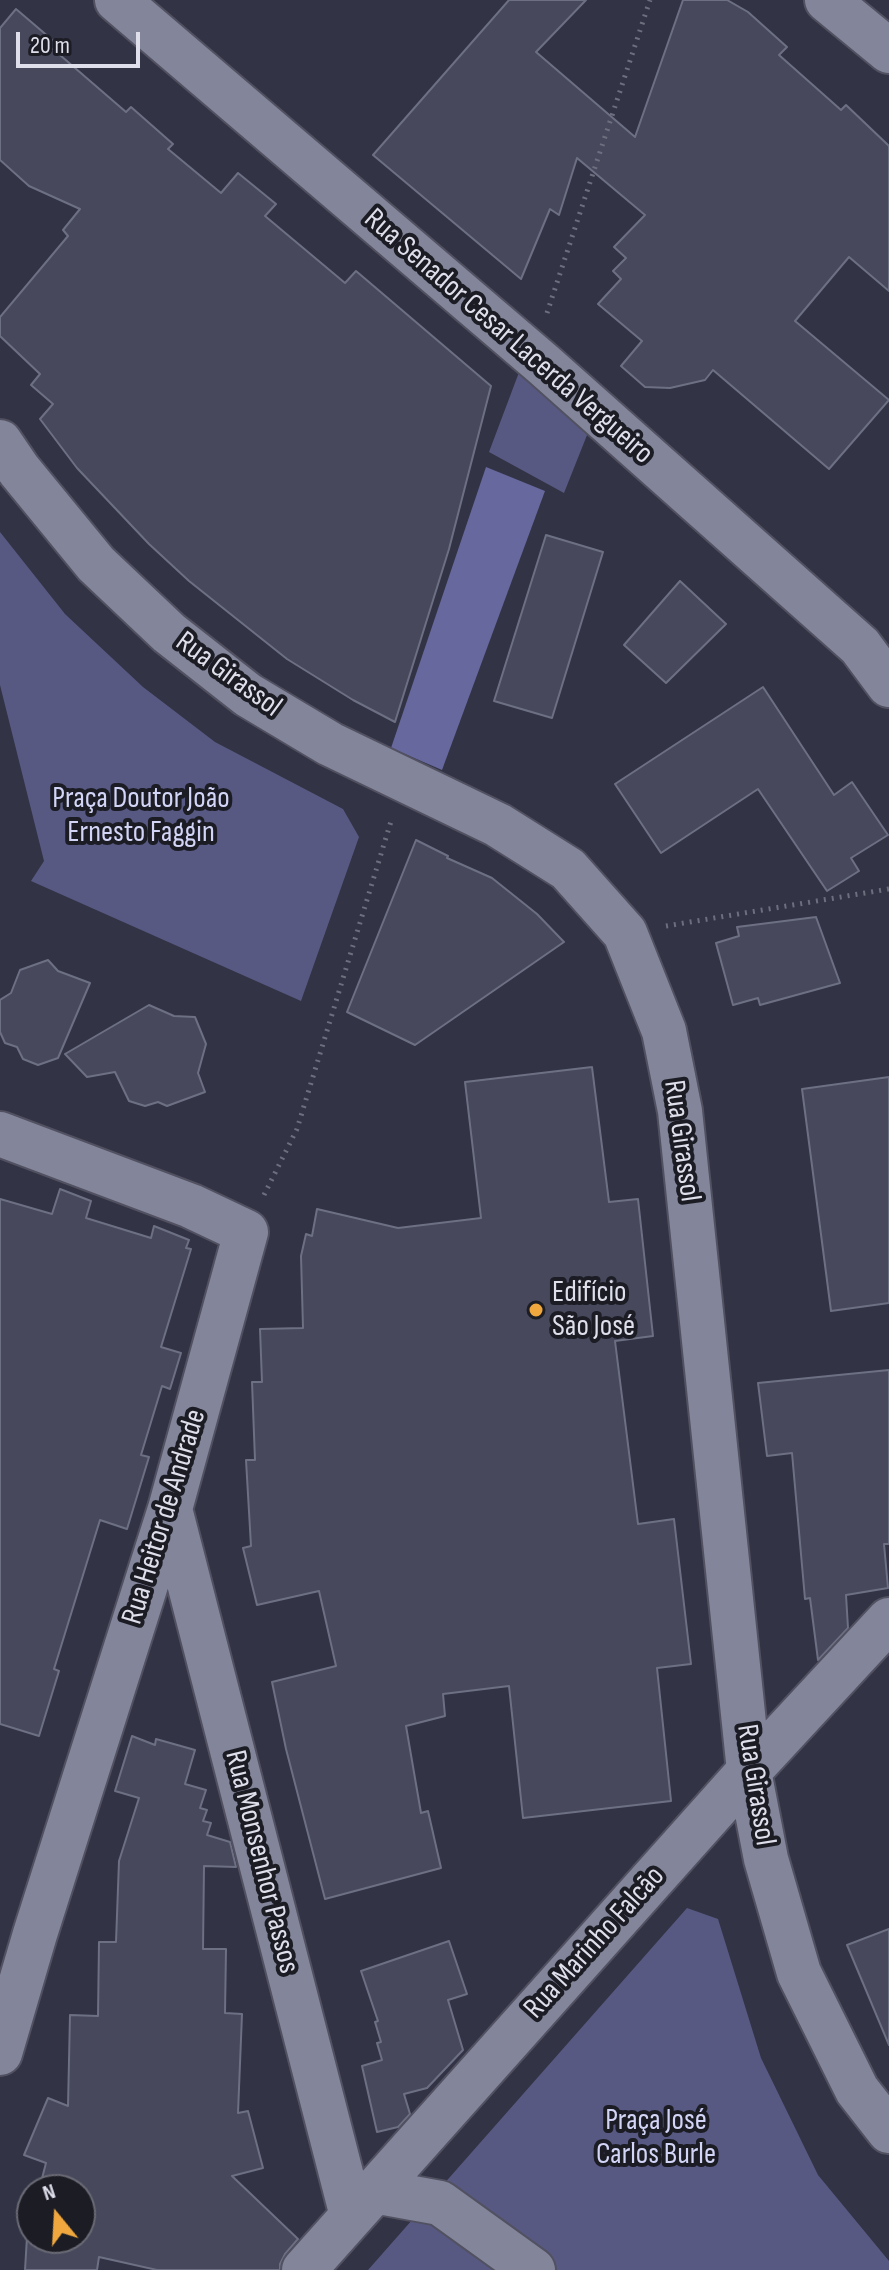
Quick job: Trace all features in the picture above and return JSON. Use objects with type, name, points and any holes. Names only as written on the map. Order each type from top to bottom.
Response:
[{"type":"street","name":"Rua Senador Cesar Lacerda Vergueiro","points":[[117,0],[533,356],[860,646],[889,685]]},
{"type":"street","points":[[827,0],[889,51]]},
{"type":"street","name":"Rua Girassol","points":[[0,442],[96,564],[169,633],[248,695],[330,744],[498,825],[568,869],[625,933],[664,1031],[680,1111],[749,1771],[766,1859],[799,1973],[857,2090],[889,2131]]},
{"type":"street","points":[[0,1134],[191,1206],[246,1232]]},
{"type":"street","name":"Rua Heitor de Andrade","points":[[0,2053],[170,1509],[246,1232]]},
{"type":"street","name":"Rua Monsenhor Passos","points":[[170,1509],[363,2203]]},
{"type":"street","name":"Rua Marinho Falcão","points":[[304,2270],[749,1771],[889,1620]]},
{"type":"street","points":[[363,2203],[440,2203],[533,2270]]},
{"type":"path","points":[[533,356],[650,0]]},
{"type":"path","points":[[246,1232],[297,1129],[404,779]]},
{"type":"path","points":[[625,933],[889,889]]},
{"type":"green space","points":[[521,367],[593,420],[564,493],[489,452]]},
{"type":"green space","name":"Praça Doutor João Ernesto Faggin","points":[[0,532],[65,614],[143,687],[215,742],[343,809],[359,837],[301,1001],[31,881],[44,861],[0,685]]},
{"type":"green space","name":"Praça José Carlos Burle","points":[[687,1908],[718,1919],[761,2058],[818,2175],[889,2261],[889,2270],[368,2270]]},
{"type":"shaded area","points":[[486,467],[545,491],[442,770],[391,748]]},
{"type":"building","points":[[509,0],[586,0],[536,52],[635,137],[683,0],[727,0],[748,12],[787,47],[779,55],[841,110],[846,105],[889,146],[889,291],[849,257],[795,321],[889,400],[829,469],[713,370],[705,380],[670,388],[645,387],[621,366],[642,341],[598,304],[621,279],[613,271],[626,258],[614,247],[645,215],[577,158],[559,215],[550,209],[521,279],[373,155]]},
{"type":"building","points":[[16,9],[57,44],[53,49],[126,112],[131,107],[173,144],[168,149],[221,193],[238,173],[276,204],[265,216],[345,283],[356,271],[491,386],[449,549],[395,722],[287,659],[189,581],[77,468],[40,419],[53,404],[31,385],[40,374],[0,336],[0,317],[68,236],[63,230],[80,209],[29,186],[0,160],[0,28]]},
{"type":"building","points":[[546,535],[603,552],[552,718],[494,701]]},
{"type":"building","points":[[680,581],[726,624],[666,683],[624,645]]},
{"type":"building","points":[[763,687],[834,795],[852,782],[888,835],[851,858],[859,871],[827,891],[758,789],[661,853],[615,784]]},
{"type":"building","points":[[416,840],[492,878],[537,914],[564,942],[415,1045],[347,1012]]},
{"type":"building","points":[[816,917],[840,983],[760,1005],[758,998],[733,1005],[716,943],[739,936],[737,927]]},
{"type":"building","points":[[48,960],[58,971],[90,983],[58,1058],[38,1065],[23,1059],[17,1047],[5,1043],[0,1032],[0,1000],[11,993],[20,970]]},
{"type":"building","points":[[149,1005],[174,1016],[195,1017],[206,1044],[198,1073],[205,1092],[167,1106],[158,1102],[145,1106],[129,1101],[115,1072],[87,1077],[65,1054]]},
{"type":"building","points":[[592,1067],[609,1202],[638,1199],[653,1336],[615,1341],[638,1524],[674,1519],[691,1664],[657,1668],[671,1801],[523,1818],[509,1686],[443,1694],[445,1716],[406,1726],[421,1813],[428,1811],[441,1868],[325,1899],[272,1682],[336,1666],[319,1591],[257,1605],[243,1548],[251,1546],[246,1460],[255,1460],[252,1382],[262,1382],[260,1329],[303,1328],[301,1256],[306,1234],[312,1236],[317,1209],[398,1228],[481,1218],[465,1082]]},
{"type":"building","points":[[889,1077],[889,1303],[831,1311],[802,1089]]},
{"type":"building","points":[[60,1189],[91,1201],[86,1218],[151,1238],[154,1226],[189,1240],[186,1248],[191,1249],[161,1347],[181,1353],[170,1389],[162,1386],[141,1455],[149,1457],[127,1529],[100,1520],[54,1669],[59,1671],[39,1736],[0,1724],[0,1199],[52,1214]]},
{"type":"building","points":[[889,1370],[889,1544],[884,1544],[888,1588],[846,1595],[848,1628],[818,1660],[810,1598],[805,1599],[792,1453],[767,1456],[758,1383]]},
{"type":"building","points":[[132,1736],[155,1745],[156,1739],[195,1750],[185,1784],[206,1790],[200,1808],[207,1810],[203,1821],[211,1823],[207,1835],[230,1842],[236,1867],[204,1866],[203,1949],[226,1949],[225,2013],[242,2014],[238,2113],[248,2111],[263,2168],[232,2176],[298,2239],[285,2254],[280,2270],[157,2270],[99,2257],[97,2270],[25,2270],[26,2254],[96,2254],[96,2174],[43,2174],[46,2163],[24,2155],[48,2098],[68,2106],[70,2015],[98,2016],[99,1942],[116,1942],[119,1861],[139,1798],[115,1791]]},
{"type":"building","points":[[889,1929],[889,2045],[847,1945]]},
{"type":"building","points":[[449,1941],[467,1994],[448,2000],[463,2050],[427,2088],[404,2094],[410,2114],[398,2127],[377,2132],[362,2066],[382,2060],[377,2043],[381,2042],[375,2022],[378,2021],[361,1971]]},
{"type":"place","name":"Edifício São José","points":[[536,1310]]}]
